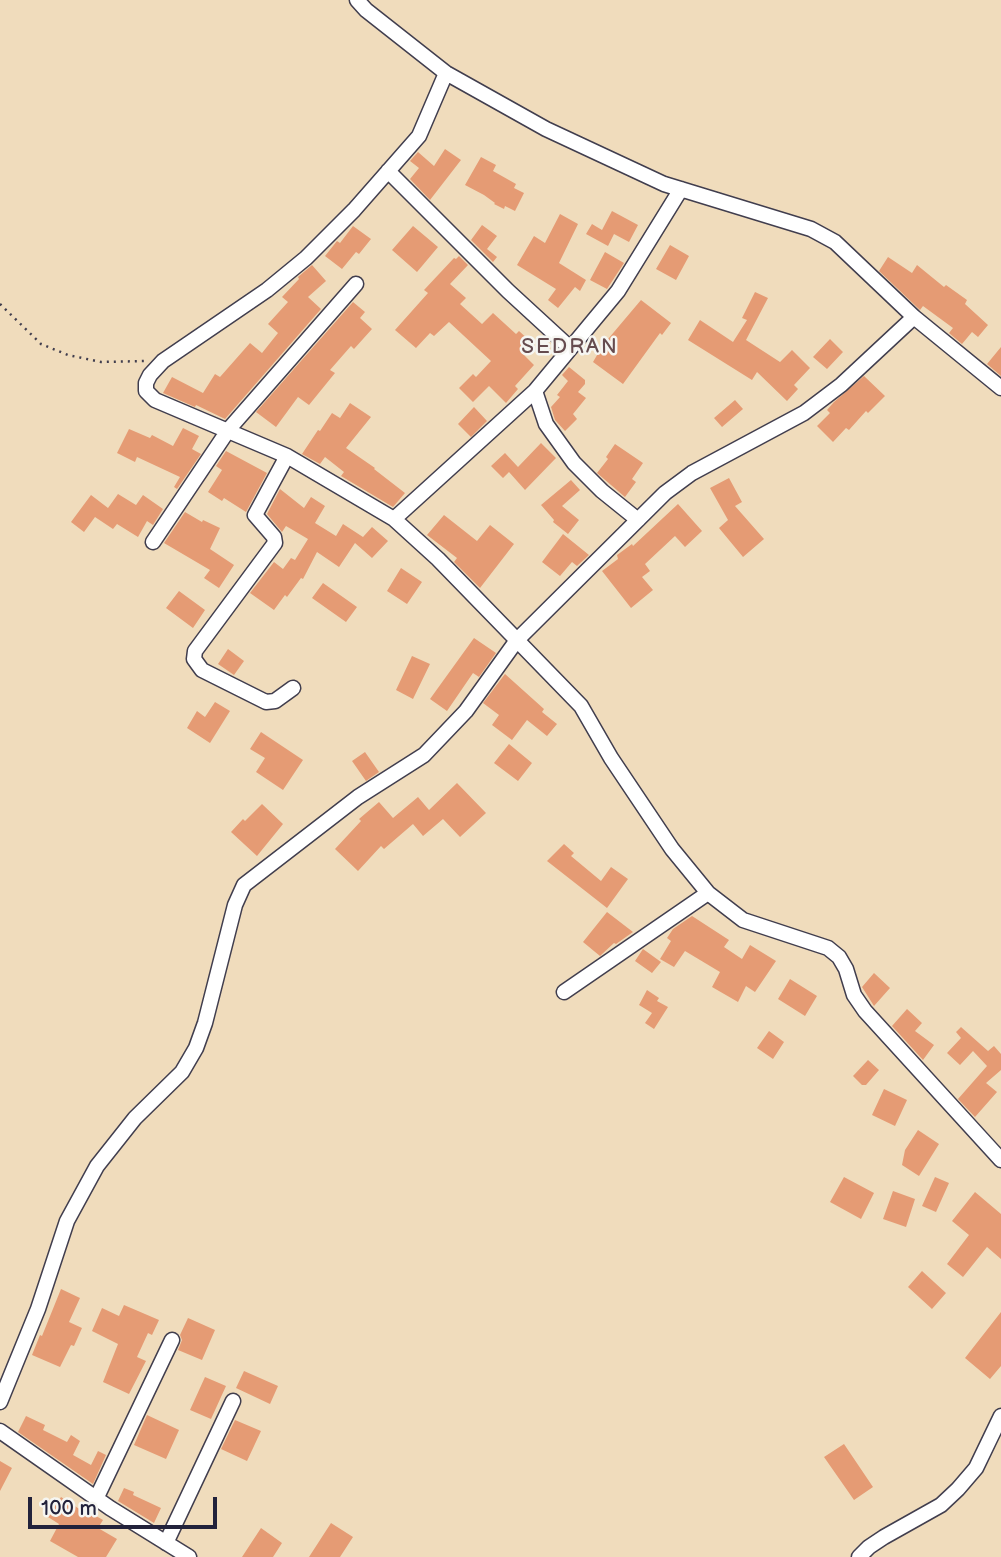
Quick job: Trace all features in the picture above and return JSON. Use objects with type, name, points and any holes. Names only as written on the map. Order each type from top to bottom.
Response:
[{"type":"street","points":[[356,0],[446,73],[546,129],[664,184],[811,229],[835,242],[914,317],[1001,388]]},
{"type":"street","points":[[446,73],[419,136],[354,210],[306,258],[232,316],[163,361],[146,383],[149,395],[155,400],[229,429],[287,456],[394,519],[438,559],[581,706],[611,758],[672,849],[708,893],[743,920],[828,948],[839,957],[854,995],[865,1011],[1001,1160]]},
{"type":"street","points":[[388,171],[508,291],[570,348]]},
{"type":"street","points":[[394,519],[534,391],[618,291],[681,189]]},
{"type":"street","points":[[153,542],[229,429],[356,284]]},
{"type":"street","points":[[0,1402],[38,1309],[67,1221],[97,1166],[135,1118],[182,1072],[196,1048],[205,1023],[235,905],[244,885],[358,797],[424,755],[466,711],[517,640],[665,493],[692,474],[804,413],[841,385],[914,317]]},
{"type":"street","points":[[534,391],[546,424],[575,463],[602,491],[638,520]]},
{"type":"street","points":[[287,456],[255,515],[274,537],[275,543],[195,651],[194,659],[202,670],[266,702],[275,701],[293,688]]},
{"type":"street","points":[[564,992],[708,893]]},
{"type":"street","points":[[96,1499],[172,1340]]},
{"type":"street","points":[[166,1543],[233,1401]]},
{"type":"street","points":[[859,1557],[884,1537],[941,1505],[958,1489],[976,1468],[1001,1416]]},
{"type":"street","points":[[0,1431],[96,1499],[189,1557]]},
{"type":"path","points":[[0,304],[41,344],[68,355],[102,362],[163,361]]},
{"type":"building","points":[[445,149],[461,160],[430,200],[410,179],[419,168],[410,161],[418,152],[434,166]]},
{"type":"building","points":[[481,157],[496,165],[493,171],[516,184],[514,188],[524,193],[515,211],[494,204],[465,185]]},
{"type":"building","points":[[612,211],[638,225],[629,242],[614,234],[608,246],[586,234],[592,224],[602,230]]},
{"type":"building","points":[[560,214],[578,224],[559,263],[586,280],[580,291],[575,287],[558,308],[548,300],[556,289],[517,265],[534,236],[545,243]]},
{"type":"building","points":[[482,225],[497,236],[487,249],[497,257],[493,262],[471,240]]},
{"type":"building","points":[[353,226],[371,239],[342,269],[325,256]]},
{"type":"building","points":[[413,226],[438,247],[417,272],[392,250]]},
{"type":"building","points":[[670,245],[689,256],[676,280],[656,269]]},
{"type":"building","points":[[605,252],[624,263],[607,289],[590,280]]},
{"type":"building","points":[[459,256],[468,265],[450,284],[466,298],[460,304],[482,324],[493,313],[516,334],[519,331],[530,341],[521,352],[534,365],[515,386],[518,389],[506,403],[489,386],[473,402],[459,388],[473,374],[476,377],[491,361],[449,322],[434,336],[430,333],[416,348],[395,330],[428,293],[424,290]]},
{"type":"building","points":[[888,257],[912,273],[917,265],[944,287],[946,285],[967,300],[965,304],[988,325],[978,337],[972,332],[962,344],[949,333],[953,328],[923,306],[920,310],[879,271]]},
{"type":"building","points":[[312,265],[326,281],[308,297],[321,309],[225,419],[163,393],[172,377],[203,393],[215,374],[220,377],[250,343],[262,353],[278,333],[268,324],[288,302],[282,297]]},
{"type":"building","points":[[755,292],[768,298],[746,340],[780,362],[792,350],[810,368],[794,385],[798,389],[787,401],[757,372],[752,380],[688,340],[700,320],[733,342],[747,320],[742,318]]},
{"type":"building","points":[[641,300],[671,323],[662,335],[660,333],[623,384],[593,362],[603,345]]},
{"type":"building","points":[[353,302],[365,312],[360,318],[372,329],[354,349],[351,346],[330,370],[335,373],[309,405],[298,397],[276,427],[256,412]]},
{"type":"building","points":[[830,339],[843,352],[827,369],[813,357]]},
{"type":"building","points":[[1001,347],[1001,376],[987,364]]},
{"type":"building","points":[[569,367],[585,380],[578,392],[586,398],[573,414],[577,419],[565,431],[555,420],[551,407],[568,381],[562,375]]},
{"type":"building","points":[[864,376],[885,396],[833,442],[817,426],[830,413],[827,410],[834,402]]},
{"type":"building","points":[[735,400],[743,409],[722,427],[714,418]]},
{"type":"building","points":[[350,403],[371,417],[346,448],[405,493],[393,507],[341,476],[344,472],[325,457],[320,464],[302,454],[332,413],[340,418]]},
{"type":"building","points":[[474,407],[487,421],[471,437],[458,424]]},
{"type":"building","points":[[183,428],[199,436],[192,449],[201,454],[177,489],[174,487],[180,477],[137,457],[135,462],[117,453],[129,429],[150,438],[152,435],[173,446]]},
{"type":"building","points":[[541,443],[556,458],[525,490],[509,472],[503,478],[491,466],[505,453],[518,467]]},
{"type":"building","points":[[615,444],[643,463],[632,479],[636,482],[625,497],[597,473]]},
{"type":"building","points":[[226,451],[267,473],[246,512],[224,498],[222,501],[208,492],[222,470],[216,466]]},
{"type":"building","points":[[729,478],[742,502],[735,506],[764,539],[743,557],[719,528],[728,520],[710,488]]},
{"type":"building","points":[[571,480],[580,490],[562,506],[579,520],[568,534],[553,522],[541,505]]},
{"type":"building","points":[[280,489],[304,508],[311,497],[325,506],[315,523],[336,536],[343,524],[363,537],[372,527],[388,541],[372,558],[355,543],[339,567],[317,552],[303,579],[301,578],[287,597],[285,595],[274,610],[250,593],[274,562],[283,569],[291,558],[295,560],[308,539],[286,526],[282,532],[267,514]]},
{"type":"building","points":[[118,494],[136,505],[143,495],[163,509],[153,525],[147,521],[138,537],[117,524],[113,529],[95,517],[84,532],[71,522],[91,495],[108,508]]},
{"type":"building","points":[[678,504],[702,531],[685,547],[675,536],[645,564],[650,571],[642,577],[653,590],[631,608],[602,571]]},
{"type":"building","points":[[185,512],[220,528],[210,549],[234,565],[219,588],[204,578],[210,570],[164,543]]},
{"type":"building","points":[[444,515],[477,541],[490,525],[514,544],[480,588],[454,562],[457,558],[427,535]]},
{"type":"building","points":[[563,534],[589,555],[577,566],[572,562],[560,576],[542,562]]},
{"type":"building","points":[[401,568],[422,582],[407,604],[387,591]]},
{"type":"building","points":[[323,583],[357,607],[346,622],[312,598]]},
{"type":"building","points":[[179,591],[205,610],[193,628],[166,608]]},
{"type":"building","points":[[474,638],[496,653],[479,677],[473,673],[447,711],[430,699]]},
{"type":"building","points":[[228,649],[244,661],[234,675],[218,664]]},
{"type":"building","points":[[412,656],[430,664],[413,699],[396,690]]},
{"type":"building","points":[[505,674],[557,724],[547,736],[527,720],[512,740],[492,725],[499,715],[483,703]]},
{"type":"building","points":[[215,702],[230,711],[210,743],[187,728],[197,711],[205,717]]},
{"type":"building","points":[[261,732],[303,760],[283,790],[256,772],[265,758],[250,749]]},
{"type":"building","points":[[509,744],[532,763],[518,781],[494,763]]},
{"type":"building","points":[[365,752],[379,772],[366,781],[352,761]]},
{"type":"building","points":[[457,783],[486,813],[460,837],[443,819],[423,836],[413,824],[384,849],[381,846],[358,871],[335,849],[361,821],[359,819],[379,802],[393,818],[418,797],[429,810]]},
{"type":"building","points":[[262,804],[283,824],[257,856],[231,832]]},
{"type":"building","points":[[564,844],[574,853],[571,856],[601,881],[611,867],[628,879],[607,908],[547,861]]},
{"type":"building","points":[[607,912],[633,932],[614,943],[600,956],[583,942]]},
{"type":"building","points":[[692,916],[729,940],[724,947],[742,959],[750,945],[776,961],[755,992],[746,986],[738,1002],[712,987],[720,972],[685,951],[674,967],[660,959],[671,941],[667,938],[673,929]]},
{"type":"building","points":[[643,949],[661,962],[652,973],[635,961]]},
{"type":"building","points":[[874,973],[890,988],[874,1006],[862,987]]},
{"type":"building","points":[[790,979],[817,996],[805,1016],[778,999]]},
{"type":"building","points":[[647,990],[659,998],[657,1001],[668,1007],[654,1029],[645,1023],[652,1013],[639,1005]]},
{"type":"building","points":[[907,1009],[922,1023],[915,1031],[934,1045],[923,1060],[892,1026]]},
{"type":"building","points":[[961,1027],[988,1051],[994,1046],[1001,1054],[1001,1070],[986,1083],[997,1092],[975,1117],[958,1099],[987,1066],[973,1051],[960,1065],[947,1053],[961,1038],[956,1032]]},
{"type":"building","points":[[769,1031],[784,1042],[773,1059],[757,1048]]},
{"type":"building","points":[[868,1060],[879,1070],[866,1085],[862,1085],[853,1076]]},
{"type":"building","points":[[884,1089],[907,1100],[895,1126],[872,1115]]},
{"type":"building","points":[[918,1130],[939,1144],[919,1176],[902,1165],[905,1150]]},
{"type":"building","points":[[844,1177],[874,1193],[861,1219],[830,1202]]},
{"type":"building","points":[[935,1177],[949,1183],[936,1212],[922,1206]]},
{"type":"building","points":[[893,1191],[915,1199],[906,1227],[883,1219]]},
{"type":"building","points":[[975,1192],[1001,1214],[1001,1259],[987,1247],[963,1277],[947,1264],[969,1235],[952,1221]]},
{"type":"building","points":[[922,1271],[946,1293],[932,1309],[908,1287]]},
{"type":"building","points":[[61,1289],[80,1298],[69,1322],[82,1328],[60,1367],[32,1355]]},
{"type":"building","points":[[124,1305],[159,1320],[152,1335],[148,1333],[137,1357],[146,1361],[129,1394],[103,1382],[118,1344],[92,1331],[102,1308],[119,1316]]},
{"type":"building","points":[[1001,1312],[1001,1366],[990,1379],[965,1358]]},
{"type":"building","points":[[188,1318],[215,1330],[202,1360],[178,1350],[182,1340],[180,1335]]},
{"type":"building","points":[[244,1371],[278,1386],[270,1404],[236,1388]]},
{"type":"building","points":[[205,1377],[226,1386],[211,1419],[190,1410]]},
{"type":"building","points":[[147,1415],[179,1430],[166,1459],[134,1445]]},
{"type":"building","points":[[26,1416],[45,1425],[43,1430],[67,1442],[71,1435],[80,1441],[73,1455],[91,1465],[98,1451],[106,1455],[93,1484],[18,1432]]},
{"type":"building","points":[[235,1420],[261,1431],[247,1461],[221,1449]]},
{"type":"building","points":[[844,1444],[873,1487],[854,1500],[824,1457]]},
{"type":"building","points":[[0,1461],[12,1468],[0,1491]]},
{"type":"building","points":[[124,1488],[161,1508],[154,1523],[118,1501]]},
{"type":"building","points":[[61,1497],[87,1514],[89,1512],[103,1520],[98,1528],[117,1539],[106,1557],[78,1557],[50,1541],[59,1524],[48,1517]]},
{"type":"building","points":[[331,1523],[353,1537],[340,1557],[309,1557]]},
{"type":"building","points":[[261,1528],[282,1543],[273,1557],[242,1557]]},
{"type":"district","name":"SEDRAN","points":[[570,348]]}]
